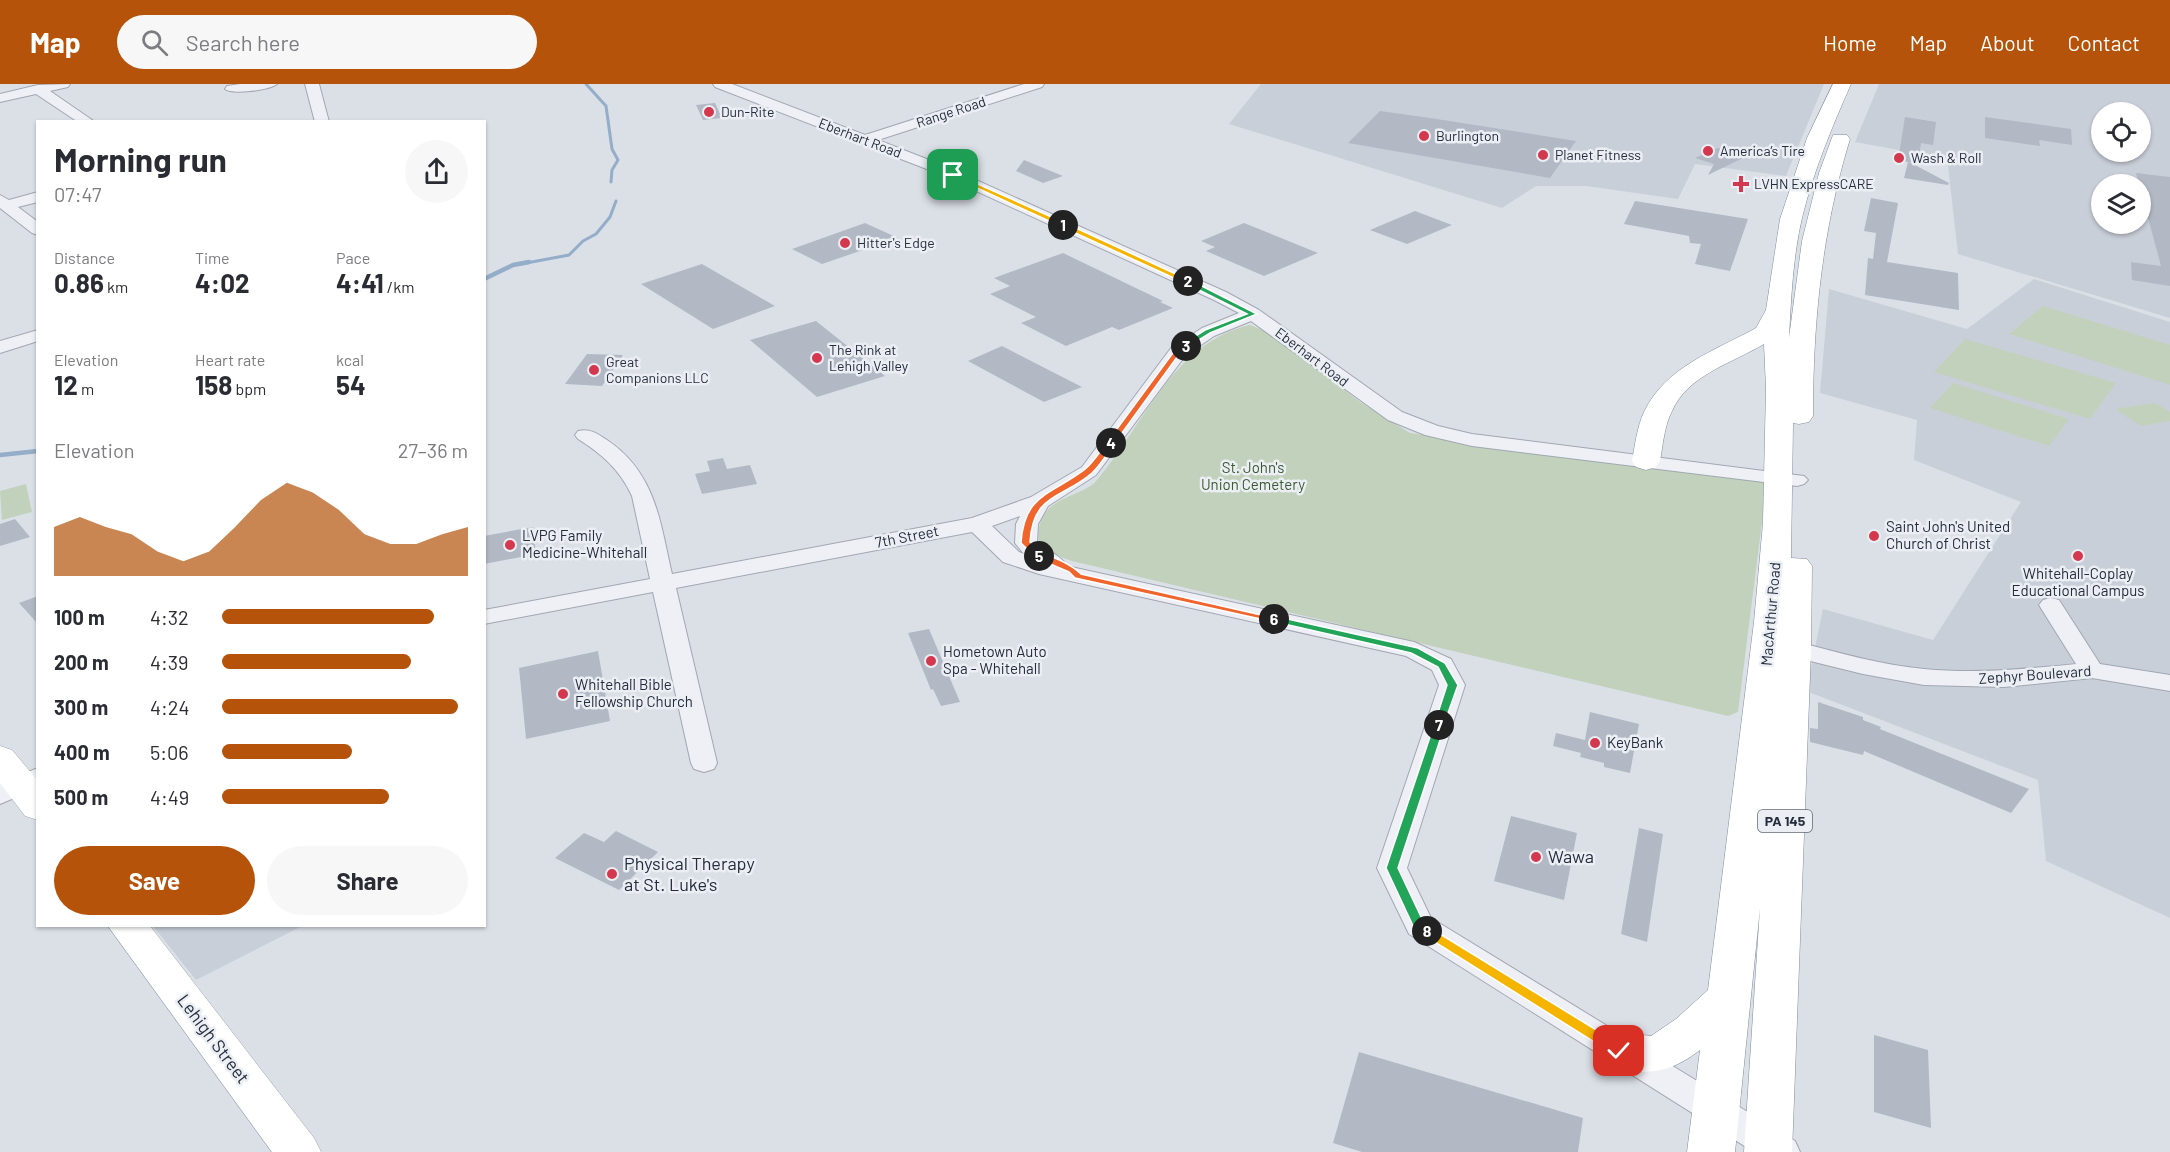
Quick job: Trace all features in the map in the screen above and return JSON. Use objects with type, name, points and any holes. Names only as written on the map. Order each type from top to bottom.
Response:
[{"type":"highway","name":"MacArthur Road","points":[[1773,1149],[1794,650],[1788,479],[1776,353],[1778,310],[1791,219],[1817,138],[1851,88]]},
{"type":"highway","name":"MacArthur Road","points":[[1712,1131],[1764,699],[1778,523],[1788,479],[1799,394],[1810,250],[1817,214],[1850,110],[1851,88]]},
{"type":"highway","points":[[1646,461],[1658,411],[1667,396],[1694,370],[1764,333],[1772,324],[1778,310]]},
{"type":"highway","points":[[1619,1051],[1653,1054],[1676,1042],[1698,1026],[1727,999]]},
{"type":"main road","name":"Lehigh Street","points":[[129,927],[298,1152]]},
{"type":"street","points":[[0,98],[63,84]]},
{"type":"street","points":[[232,88],[270,84]]},
{"type":"street","points":[[312,84],[321,120]]},
{"type":"street","name":"Eberhart Road","points":[[720,84],[942,170],[1220,296],[1253,314],[1367,398],[1413,424],[1472,440],[1788,479]]},
{"type":"street","name":"Range Road","points":[[865,140],[1037,84]]},
{"type":"street","points":[[38,90],[85,120]]},
{"type":"street","points":[[3,203],[36,197]]},
{"type":"street","points":[[3,203],[36,228]]},
{"type":"street","name":"7th Street","points":[[486,617],[977,524],[1039,502],[1089,471],[1178,352],[1208,332],[1253,314]]},
{"type":"street","points":[[0,347],[36,337]]},
{"type":"street","points":[[585,435],[626,465],[643,496],[704,763]]},
{"type":"street","points":[[1039,502],[1027,524],[1026,543],[1040,556],[1072,570],[1078,576]]},
{"type":"street","points":[[977,524],[1011,557],[1047,569],[1414,650],[1442,665],[1452,685],[1392,868],[1420,926],[1619,1051],[1712,1131],[1773,1149]]},
{"type":"street","points":[[2051,605],[2092,670]]},
{"type":"street","name":"Zephyr Boulevard","points":[[1794,650],[1924,677],[2004,679],[2092,670],[2170,683]]},
{"type":"shaded area","points":[[1261,84],[1824,84],[1786,176],[1695,164],[1678,199],[1586,186],[1536,186],[1502,208],[1229,124]]},
{"type":"shaded area","points":[[1879,84],[2170,84],[2170,318],[1958,254],[1948,166],[1943,158],[1855,142]]},
{"type":"shaded area","name":"Whitehall-Coplay Educational Campus","points":[[2034,279],[2170,322],[2170,918],[2046,861],[2038,780],[1806,691],[1823,609],[1933,640],[2021,502],[1914,460],[1917,420],[1820,393],[1829,289],[1967,329]]},
{"type":"shaded area","points":[[154,927],[300,927],[196,980]]},
{"type":"green space","points":[[2043,306],[2170,345],[2170,385],[2009,334]]},
{"type":"green space","name":"St. John's Union Cemetery","points":[[1250,325],[1268,332],[1360,402],[1410,433],[1767,482],[1738,712],[1728,716],[1072,561],[1039,549],[1040,524],[1047,511],[1058,502],[1086,489],[1097,480],[1162,388],[1180,367],[1200,349],[1223,334]]},
{"type":"green space","points":[[1965,339],[2116,383],[2090,419],[1934,372]]},
{"type":"green space","points":[[1953,383],[2069,419],[2049,446],[1930,408]]},
{"type":"green space","points":[[2155,403],[2170,412],[2170,421],[2141,426],[2115,409]]},
{"type":"green space","points":[[26,484],[32,512],[2,520],[0,491]]},
{"type":"building","name":"Dun-Rite","points":[[715,103],[722,118],[703,120],[696,105]]},
{"type":"building","points":[[1380,111],[1576,141],[1550,178],[1348,143]]},
{"type":"building","points":[[1905,117],[1936,122],[1933,145],[1921,143],[1918,163],[1909,162],[1949,183],[1948,185],[1904,178],[1908,162],[1898,160]]},
{"type":"building","points":[[1985,117],[2071,129],[2072,145],[2039,140],[2040,146],[1985,138]]},
{"type":"building","points":[[1718,148],[1747,156],[1708,175],[1714,164],[1695,158]]},
{"type":"building","points":[[1024,160],[1063,176],[1043,183],[1016,171]]},
{"type":"building","points":[[2151,175],[2170,177],[2170,286],[2132,280],[2131,262],[2161,266],[2151,229]]},
{"type":"building","points":[[1871,198],[1898,203],[1887,262],[1958,273],[1959,310],[1865,295],[1868,258],[1873,259],[1876,233],[1864,231]]},
{"type":"building","points":[[1635,201],[1748,219],[1730,271],[1695,264],[1701,244],[1690,243],[1689,236],[1624,224]]},
{"type":"building","points":[[1415,211],[1452,225],[1407,244],[1370,230]]},
{"type":"building","name":"Hitter's Edge","points":[[865,223],[898,238],[822,264],[792,249]]},
{"type":"building","points":[[1244,223],[1318,253],[1264,276],[1206,251],[1215,247],[1201,241]]},
{"type":"building","points":[[1063,253],[1173,308],[1119,330],[1112,327],[1066,346],[1021,323],[1036,317],[990,294],[1010,286],[994,278]]},
{"type":"building","points":[[702,264],[775,306],[713,329],[641,284]]},
{"type":"building","name":"The Rink at Lehigh Valley","points":[[816,321],[885,376],[817,397],[750,340]]},
{"type":"building","points":[[1002,346],[1082,387],[1044,402],[968,361]]},
{"type":"building","name":"Great Companions LLC","points":[[587,354],[623,355],[602,386],[565,384]]},
{"type":"building","points":[[723,458],[727,469],[750,465],[757,484],[702,494],[695,474],[710,471],[707,461]]},
{"type":"building","points":[[15,519],[30,537],[0,546],[0,524]]},
{"type":"building","name":"LVPG Family Medicine-Whitehall","points":[[533,527],[536,554],[486,564],[486,536]]},
{"type":"building","points":[[36,597],[36,622],[19,603]]},
{"type":"building","name":"Hometown Auto Spa - Whitehall","points":[[929,629],[960,702],[941,706],[933,689],[931,690],[908,633]]},
{"type":"building","name":"Whitehall Bible Fellowship Church","points":[[598,651],[610,721],[526,739],[519,668]]},
{"type":"building","points":[[1818,702],[1863,717],[1863,720],[1881,727],[1880,729],[2029,789],[2011,813],[1864,751],[1863,755],[1810,742],[1810,728],[1818,729]]},
{"type":"building","name":"KeyBank","points":[[1590,712],[1639,724],[1630,773],[1604,767],[1604,763],[1580,757],[1581,753],[1553,746],[1556,733],[1585,740]]},
{"type":"building","name":"Wawa","points":[[1511,816],[1577,833],[1564,900],[1494,881]]},
{"type":"building","name":"Wawa","points":[[1639,828],[1663,834],[1647,942],[1621,934]]},
{"type":"building","name":"Physical Therapy at St. Luke's","points":[[616,831],[658,852],[619,890],[555,858],[584,833],[604,842]]},
{"type":"building","points":[[1874,1035],[1928,1050],[1931,1128],[1874,1112]]},
{"type":"building","points":[[1359,1052],[1583,1118],[1578,1152],[1362,1152],[1333,1143]]},
{"type":"waterway","points":[[586,84],[606,106],[612,149],[618,160],[612,170],[611,182]]},
{"type":"waterway","points":[[521,264],[569,255],[583,241],[596,234],[610,217],[616,201]]},
{"type":"waterway","points":[[486,278],[513,265],[529,262]]},
{"type":"waterway","points":[[0,455],[36,451]]},
{"type":"place","name":"Dun-Rite","points":[[709,112]]},
{"type":"place","name":"Burlington","points":[[1424,136]]},
{"type":"place","name":"America’s Tire","points":[[1708,151]]},
{"type":"place","name":"Planet Fitness","points":[[1543,155]]},
{"type":"place","name":"Wash & Roll","points":[[1899,158]]},
{"type":"place","name":"LVHN ExpressCARE","points":[[1741,184]]},
{"type":"place","name":"Hitter's Edge","points":[[845,243]]},
{"type":"place","name":"The Rink at Lehigh Valley","points":[[817,358]]},
{"type":"place","name":"Great Companions LLC","points":[[594,370]]},
{"type":"place","name":"Saint John's United Church of Christ","points":[[1874,536]]},
{"type":"place","name":"LVPG Family Medicine-Whitehall","points":[[510,545]]},
{"type":"place","name":"Whitehall-Coplay Educational Campus","points":[[2078,556]]},
{"type":"place","name":"Hometown Auto Spa - Whitehall","points":[[931,661]]},
{"type":"place","name":"Whitehall Bible Fellowship Church","points":[[563,694]]},
{"type":"place","name":"KeyBank","points":[[1595,743]]},
{"type":"place","name":"Wawa","points":[[1536,857]]},
{"type":"place","name":"Physical Therapy at St. Luke's","points":[[612,874]]},
{"type":"route","points":[[953,175],[1220,296],[1253,314],[1208,332],[1178,352],[1089,471],[1039,502],[1027,524],[1026,543],[1040,556],[1072,570],[1078,576],[1414,650],[1442,665],[1452,685],[1392,868],[1420,926],[1619,1051]]}]
